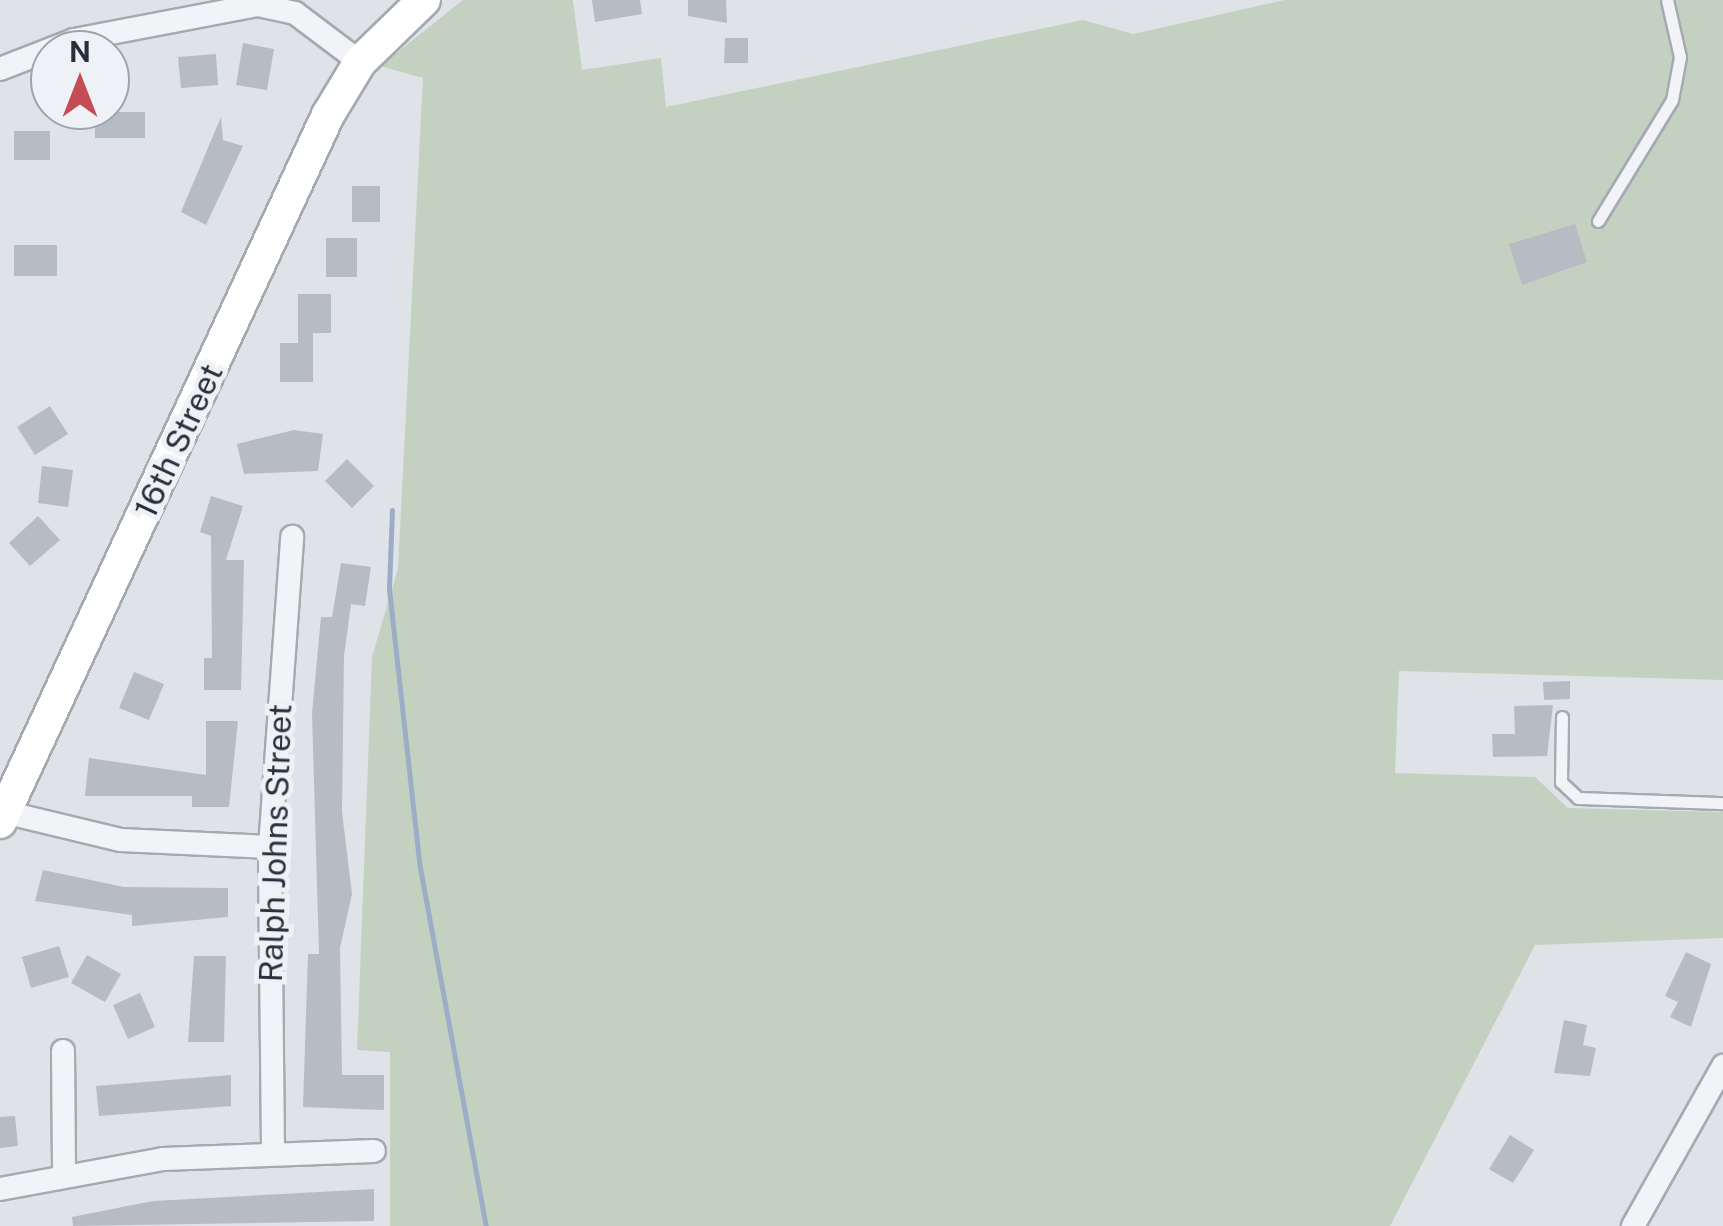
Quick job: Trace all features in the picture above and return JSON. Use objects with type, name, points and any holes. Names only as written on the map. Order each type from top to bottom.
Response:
[{"type":"street","points":[[0,70],[167,10],[276,6],[360,62],[424,0]]},
{"type":"street","name":"16th Street","points":[[1,815],[360,62]]},
{"type":"street","name":"Ralph Johns Street","points":[[273,1148],[270,848],[292,537]]},
{"type":"street","points":[[1,815],[121,840],[270,848]]},
{"type":"street","points":[[63,1051],[64,1175]]},
{"type":"street","points":[[1634,1226],[1714,1104],[1723,1066]]},
{"type":"street","points":[[0,1189],[64,1175],[273,1148],[374,1151]]},
{"type":"lane","points":[[1598,221],[1672,100],[1680,57],[1667,0]]},
{"type":"lane","points":[[1562,717],[1561,782],[1578,798],[1723,803]]},
{"type":"green space","points":[[463,0],[573,0],[582,70],[661,58],[666,107],[1083,20],[1133,34],[1284,0],[1723,0],[1723,680],[1399,671],[1395,773],[1535,777],[1568,808],[1723,812],[1723,938],[1535,945],[1390,1226],[390,1226],[390,1052],[357,1050],[372,657],[398,569],[423,78],[380,66]]},
{"type":"building","points":[[592,0],[640,0],[642,14],[595,22]]},
{"type":"building","points":[[688,0],[726,0],[727,23],[688,16]]},
{"type":"building","points":[[725,38],[748,38],[748,63],[724,63]]},
{"type":"building","points":[[243,43],[274,49],[267,90],[236,85]]},
{"type":"building","points":[[216,54],[218,85],[181,88],[178,57]]},
{"type":"building","points":[[130,112],[145,112],[145,138],[95,138],[95,130],[130,130]]},
{"type":"building","points":[[221,117],[223,140],[243,146],[206,225],[181,212]]},
{"type":"building","points":[[14,131],[50,131],[50,160],[14,160]]},
{"type":"building","points":[[352,186],[380,186],[380,222],[352,222]]},
{"type":"building","points":[[1575,224],[1587,262],[1522,285],[1509,244]]},
{"type":"building","points":[[326,238],[357,238],[357,277],[326,277]]},
{"type":"building","points":[[14,245],[57,245],[57,276],[14,276]]},
{"type":"building","points":[[298,294],[331,294],[331,333],[313,333],[313,382],[280,382],[280,343],[298,343]]},
{"type":"building","points":[[50,406],[68,434],[35,455],[17,427]]},
{"type":"building","points":[[294,430],[323,434],[318,471],[244,474],[237,444]]},
{"type":"building","points":[[347,459],[374,486],[352,508],[325,481]]},
{"type":"building","points":[[42,466],[73,470],[68,507],[38,503]]},
{"type":"building","points":[[211,496],[243,506],[226,560],[244,560],[241,690],[204,690],[204,658],[212,658],[211,536],[200,532]]},
{"type":"building","points":[[38,516],[60,540],[30,566],[9,543]]},
{"type":"building","points":[[341,563],[371,567],[365,606],[351,604],[344,656],[342,812],[352,894],[340,948],[342,1075],[384,1075],[384,1110],[303,1107],[308,954],[319,954],[312,713],[321,617],[332,617]]},
{"type":"building","points":[[134,672],[164,684],[149,720],[119,708]]},
{"type":"building","points":[[1570,681],[1570,699],[1544,700],[1543,682]]},
{"type":"building","points":[[1553,705],[1547,756],[1493,757],[1492,734],[1515,734],[1514,706]]},
{"type":"building","points":[[206,721],[238,721],[229,807],[192,807],[192,796],[85,796],[89,758],[206,775]]},
{"type":"building","points":[[43,870],[124,887],[228,888],[228,917],[132,926],[132,915],[35,901]]},
{"type":"building","points":[[59,946],[69,977],[31,988],[22,957]]},
{"type":"building","points":[[1686,952],[1711,964],[1691,1027],[1670,1017],[1678,1002],[1665,996]]},
{"type":"building","points":[[87,955],[121,974],[105,1002],[71,983]]},
{"type":"building","points":[[194,956],[226,956],[224,1042],[188,1042]]},
{"type":"building","points":[[140,993],[155,1027],[128,1039],[113,1005]]},
{"type":"building","points":[[1564,1020],[1587,1025],[1583,1045],[1596,1048],[1590,1076],[1554,1073]]},
{"type":"building","points":[[231,1075],[231,1106],[99,1116],[96,1086]]},
{"type":"building","points":[[15,1116],[18,1146],[0,1148],[0,1117]]},
{"type":"building","points":[[1510,1135],[1534,1150],[1513,1183],[1489,1169]]},
{"type":"building","points":[[374,1189],[374,1221],[73,1226],[72,1217],[153,1201]]},
{"type":"waterway","points":[[392,510],[389,589],[419,862],[486,1226]]}]
